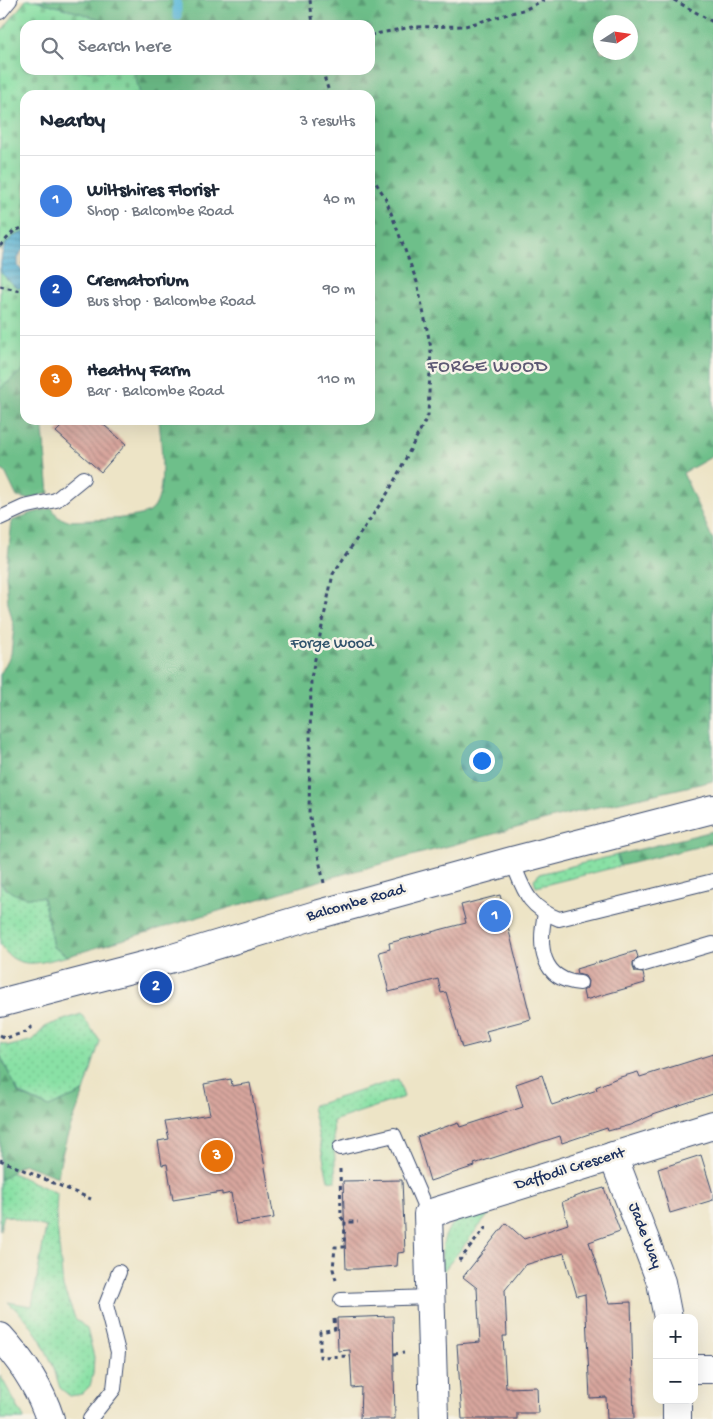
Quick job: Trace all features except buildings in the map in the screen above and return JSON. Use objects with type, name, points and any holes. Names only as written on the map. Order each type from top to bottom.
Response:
[{"type":"street","name":"Balcombe Road","points":[[0,1003],[173,958],[316,915],[512,861],[713,809]]},
{"type":"street","name":"Daffodil Crescent","points":[[428,1214],[713,1126]]},
{"type":"street","name":"Jade Way","points":[[613,1156],[661,1282],[667,1314]]},
{"type":"street","points":[[428,1214],[434,1419]]},
{"type":"street","points":[[0,1337],[19,1358],[46,1406],[50,1419]]},
{"type":"street","points":[[698,1369],[713,1369]]},
{"type":"street","points":[[677,1404],[677,1419]]},
{"type":"lane","points":[[0,12],[10,0]]},
{"type":"lane","points":[[0,518],[24,507],[56,500],[83,478]]},
{"type":"lane","points":[[512,861],[532,904],[545,914],[559,919],[713,881]]},
{"type":"lane","points":[[545,914],[542,941],[545,961],[553,973],[569,982],[580,983]]},
{"type":"lane","points":[[641,965],[713,944]]},
{"type":"lane","points":[[340,1148],[394,1135],[428,1214]]},
{"type":"lane","points":[[90,1419],[114,1389],[118,1352],[106,1305],[119,1272]]},
{"type":"lane","points":[[341,1300],[431,1297]]},
{"type":"path","points":[[310,0],[312,20]]},
{"type":"path","points":[[375,34],[412,27],[465,26],[526,9],[544,0]]},
{"type":"path","points":[[674,0],[713,22]]},
{"type":"path","points":[[324,75],[328,90]]},
{"type":"path","points":[[326,891],[308,813],[311,678],[333,574],[389,491],[428,415],[432,348],[417,282],[386,197],[375,181]]},
{"type":"path","points":[[0,246],[14,231],[20,229]]},
{"type":"path","points":[[0,286],[20,291]]},
{"type":"path","points":[[340,1148],[341,1217],[344,1222],[344,1246],[335,1247],[333,1269],[341,1300],[334,1320],[335,1329],[320,1332],[320,1357],[350,1356]]},
{"type":"path","points":[[0,1160],[91,1199]]},
{"type":"path","points":[[344,1222],[358,1222]]},
{"type":"path","points":[[431,1297],[490,1223]]},
{"type":"green space","points":[[26,0],[35,0],[100,19],[20,20],[20,75],[135,75],[139,90],[20,90],[20,234],[5,244],[0,251],[0,33]]},
{"type":"green space","name":"Forge Wood","points":[[35,0],[713,0],[713,456],[683,473],[713,540],[713,781],[580,811],[336,876],[68,956],[53,947],[43,897],[19,896],[9,891],[0,882],[0,675],[11,654],[14,627],[8,603],[6,575],[12,521],[52,508],[58,517],[68,521],[125,518],[152,510],[157,503],[160,493],[162,454],[159,425],[375,425],[375,90],[139,90],[135,75],[375,75],[375,20],[101,20]]},
{"type":"green space","points":[[0,268],[1,272],[10,281],[20,287],[20,372],[0,389]]},
{"type":"green space","points":[[20,372],[20,425],[42,425],[49,493],[28,499],[17,497],[5,472],[0,469],[0,389]]},
{"type":"green space","points":[[713,831],[713,843],[620,866],[617,855]]},
{"type":"green space","points":[[617,855],[620,866],[536,887],[534,879],[539,874]]},
{"type":"green space","points":[[0,882],[5,889],[43,897],[53,947],[68,956],[30,963],[14,959],[7,953],[0,944]]},
{"type":"green space","points":[[81,1014],[100,1041],[84,1092],[49,1107],[19,1093],[0,1055],[0,1043],[10,1046],[33,1040],[46,1026]]},
{"type":"green space","points":[[0,1055],[19,1094],[49,1107],[84,1092],[65,1144],[58,1177],[23,1164],[0,1180]]},
{"type":"green space","points":[[398,1079],[404,1097],[333,1121],[336,1181],[328,1180],[312,1106]]},
{"type":"green space","points":[[10,1172],[57,1193],[56,1214],[63,1287],[75,1318],[87,1329],[94,1357],[90,1386],[82,1394],[70,1396],[60,1388],[52,1363],[40,1339],[27,1320],[8,1302],[32,1306],[46,1227],[4,1215],[0,1230],[0,1180]]},
{"type":"green space","points":[[498,1203],[441,1274],[443,1243],[452,1225],[469,1214]]},
{"type":"green space","points":[[0,1375],[24,1418],[24,1419],[0,1419]]},
{"type":"water","points":[[20,233],[18,266],[20,269],[20,287],[16,287],[1,273],[1,258],[5,246]]},
{"type":"waterway","points":[[177,0],[177,16]]},
{"type":"place","name":"Wiltshires Florist","points":[[495,916]]},
{"type":"place","name":"Crematorium","points":[[156,987]]},
{"type":"place","name":"Heathy Farm","points":[[217,1156]]},
{"type":"district","name":"FORGE WOOD","points":[[488,367]]}]
